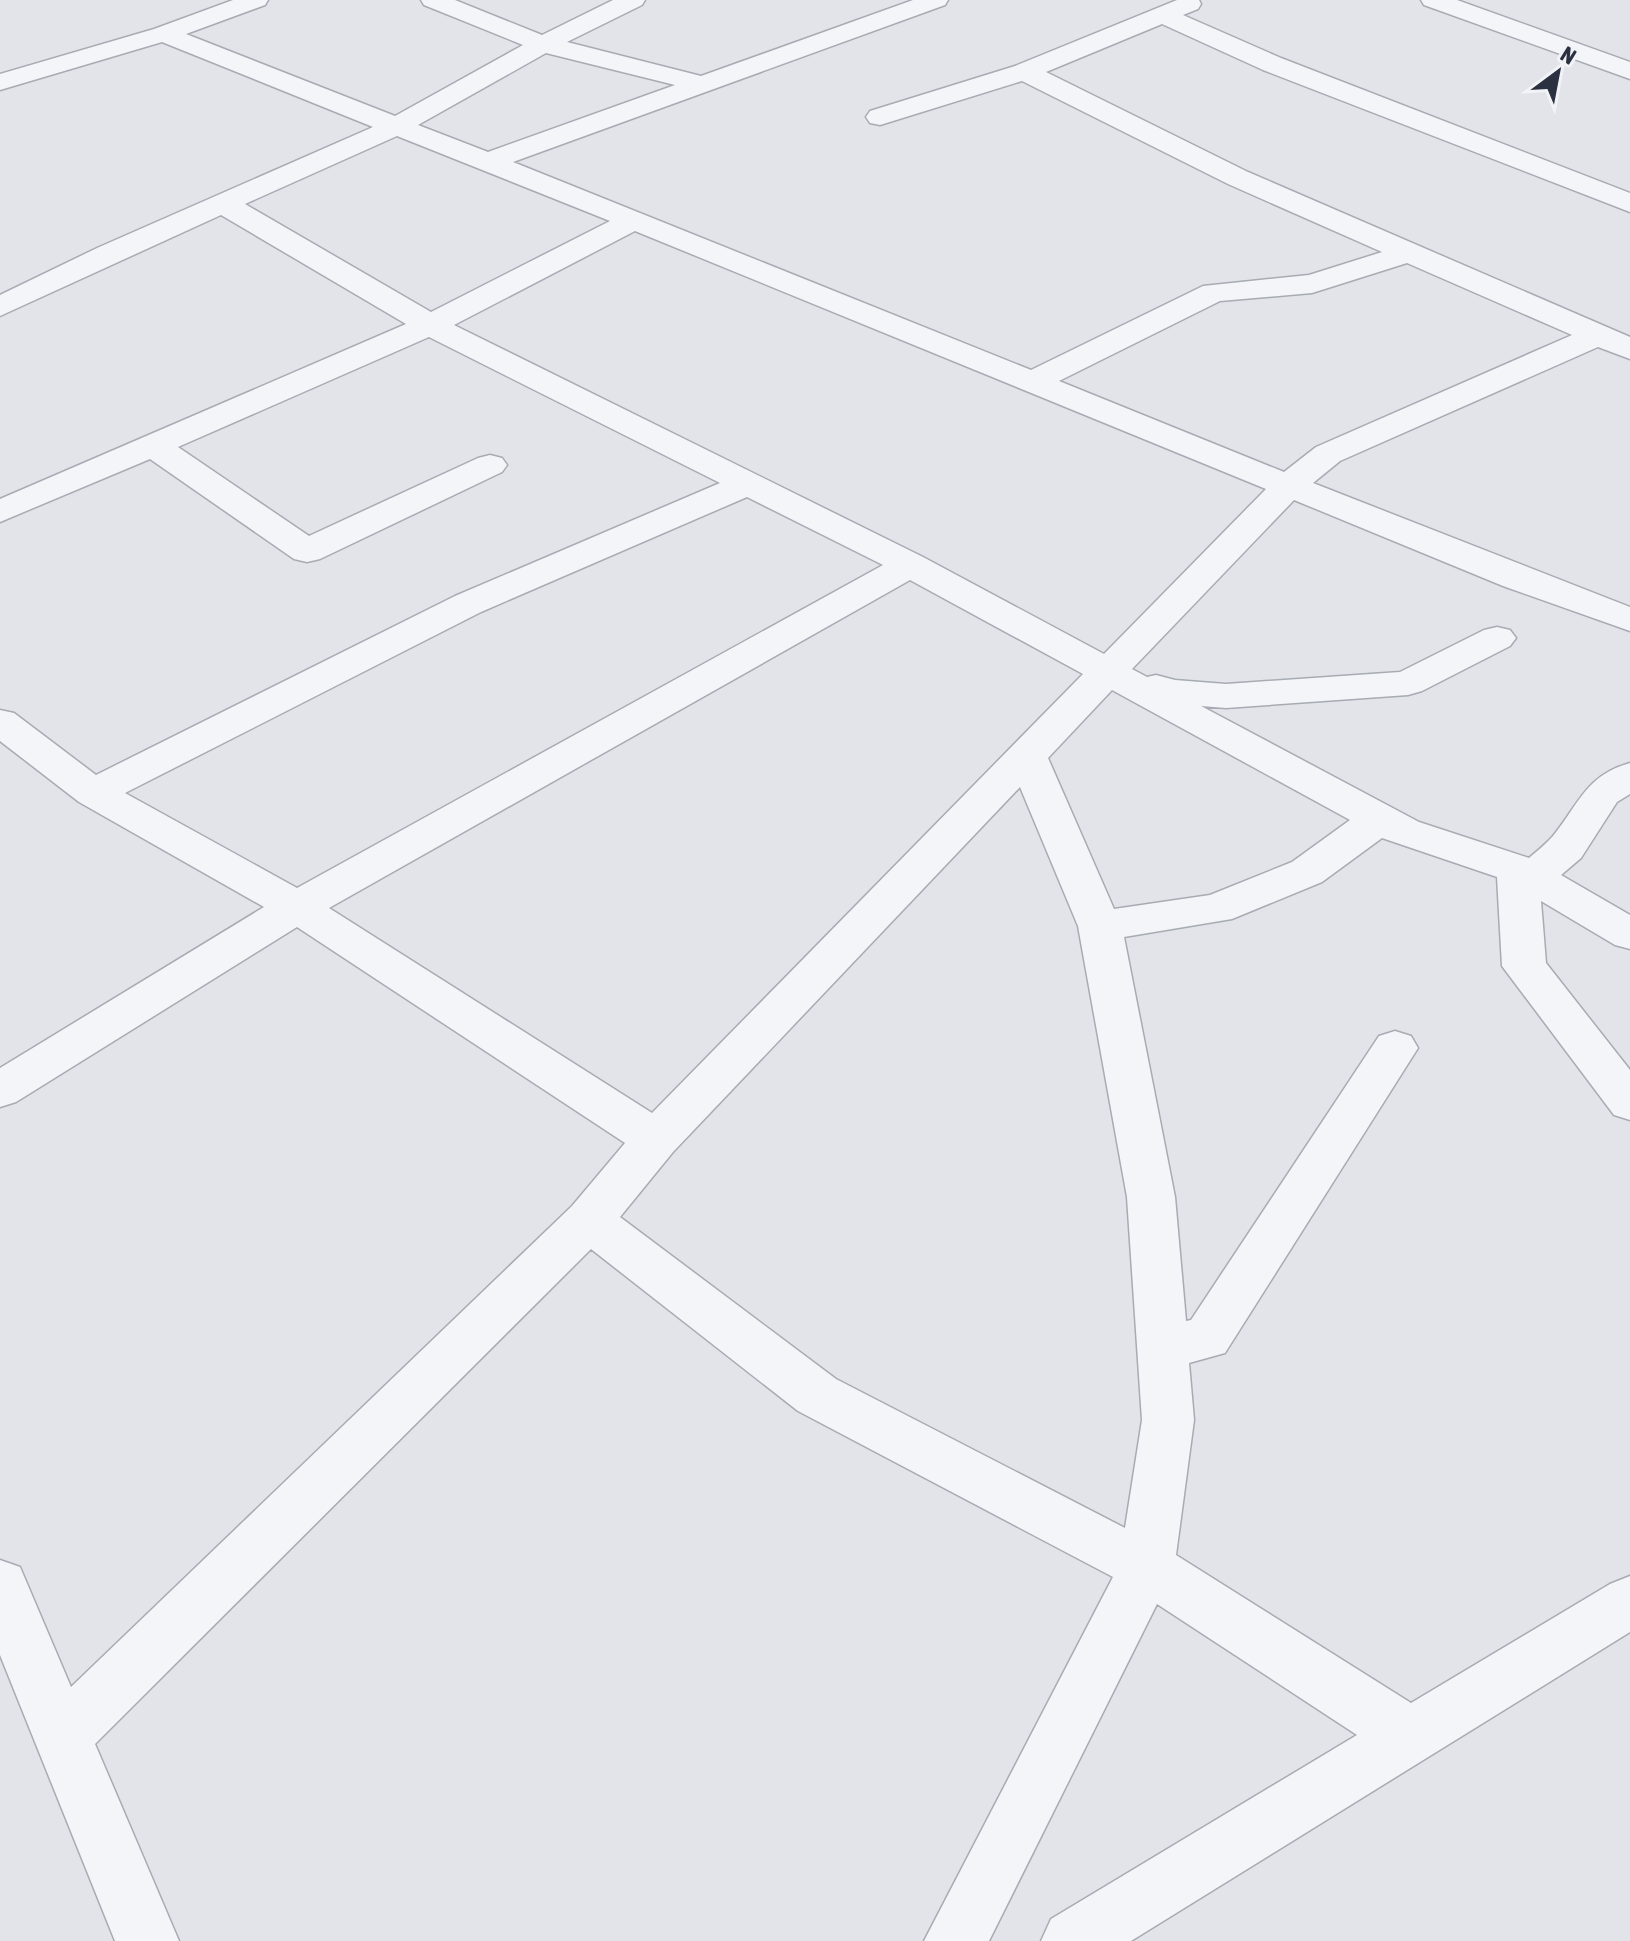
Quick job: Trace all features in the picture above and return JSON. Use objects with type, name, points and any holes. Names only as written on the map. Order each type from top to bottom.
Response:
[{"type":"street","points":[[0,82],[163,34],[256,0]]},
{"type":"street","points":[[433,0],[543,44],[702,84]]},
{"type":"street","points":[[0,307],[108,254],[395,127],[543,44],[633,0]]},
{"type":"street","points":[[487,162],[936,0]]},
{"type":"street","points":[[880,117],[1024,72],[1199,0]]},
{"type":"street","points":[[1433,0],[1630,71]]},
{"type":"street","points":[[1164,16],[1272,64],[1630,203]]},
{"type":"street","points":[[163,34],[634,220],[1516,578],[1630,620]]},
{"type":"street","points":[[1024,72],[1238,178],[1614,342]]},
{"type":"street","points":[[222,203],[430,325],[910,565],[1404,832],[1536,875],[1566,848],[1603,793],[1630,776]]},
{"type":"street","points":[[0,512],[430,325],[634,220]]},
{"type":"street","points":[[1033,381],[1214,292],[1312,284],[1411,252]]},
{"type":"street","points":[[62,1736],[589,1220],[656,1139],[1289,485],[1328,454],[1614,342]]},
{"type":"street","points":[[154,446],[307,551],[490,465]]},
{"type":"street","points":[[93,793],[468,604],[748,484]]},
{"type":"street","points":[[0,1090],[297,907],[910,565]]},
{"type":"street","points":[[1108,672],[1173,692],[1226,696],[1363,687],[1408,683],[1497,638]]},
{"type":"street","points":[[0,722],[93,793],[297,907],[656,1139]]},
{"type":"street","points":[[956,1941],[1147,1567],[1168,1420],[1151,1197],[1100,926],[1027,757]]},
{"type":"street","points":[[1100,926],[1217,909],[1307,872],[1380,819]]},
{"type":"street","points":[[1518,869],[1630,934]]},
{"type":"street","points":[[1518,869],[1524,966],[1630,1103]]},
{"type":"street","points":[[1162,1347],[1207,1338],[1395,1048]]},
{"type":"street","points":[[589,1220],[817,1395],[1147,1567],[1410,1736]]},
{"type":"street","points":[[0,1585],[147,1941]]},
{"type":"street","points":[[1073,1941],[1630,1602]]}]
